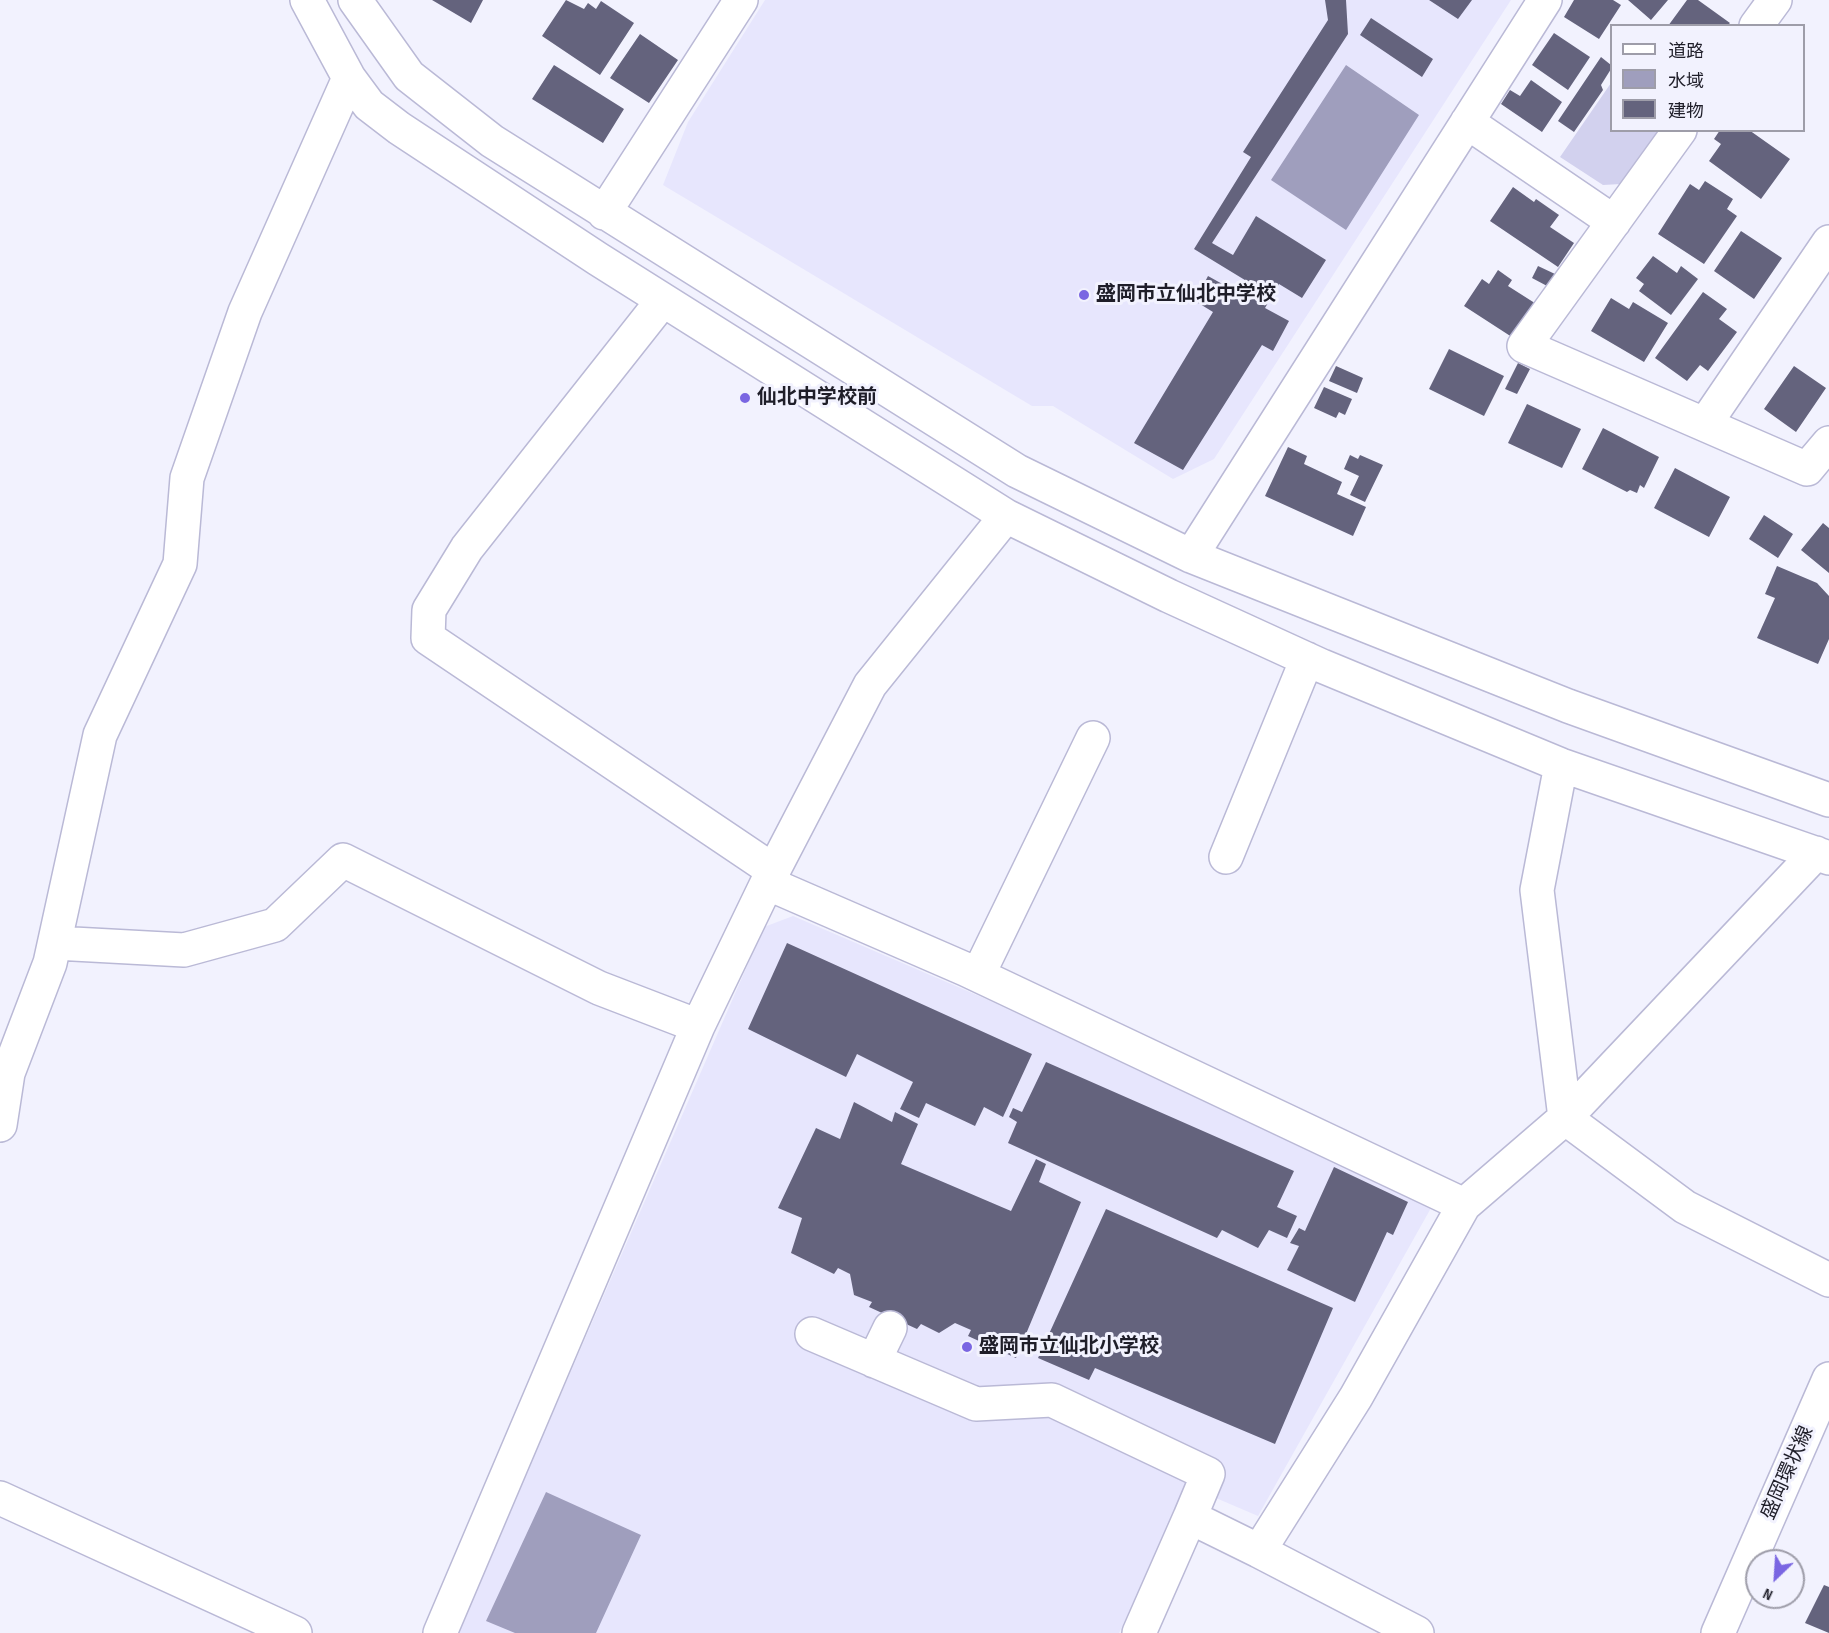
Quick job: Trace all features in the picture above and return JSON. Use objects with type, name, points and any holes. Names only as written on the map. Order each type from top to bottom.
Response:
[{"type":"street","points":[[307,0],[349,78],[369,105],[399,128],[663,300],[1006,516],[1170,596],[1307,659],[1561,765],[1822,856],[1564,1118],[1464,1205],[1356,1397],[1259,1551]]},
{"type":"street","points":[[355,0],[410,76],[492,141],[1017,471],[1191,555],[1568,706],[1829,800]]},
{"type":"street","points":[[604,213],[741,0]]},
{"type":"street","points":[[1191,555],[1545,0]]},
{"type":"street","points":[[1757,24],[1774,0]]},
{"type":"street","points":[[0,1125],[8,1073],[51,963],[100,735],[180,564],[187,478],[244,312],[349,78]]},
{"type":"street","points":[[1467,122],[1614,222]]},
{"type":"street","points":[[1679,132],[1524,346],[1806,469],[1829,443]]},
{"type":"street","points":[[1705,424],[1829,242]]},
{"type":"street","points":[[663,300],[467,549],[429,610],[428,638],[770,877],[1464,1205]]},
{"type":"street","points":[[440,1633],[698,1026],[770,877],[870,685],[1006,516]]},
{"type":"street","points":[[1226,857],[1307,659]]},
{"type":"street","points":[[978,975],[1093,738]]},
{"type":"street","points":[[1561,765],[1537,890],[1564,1118],[1685,1207],[1829,1280]]},
{"type":"street","points":[[55,943],[184,950],[275,926],[343,860],[599,987],[698,1026]]},
{"type":"street","points":[[874,1361],[890,1328]]},
{"type":"street","points":[[812,1334],[976,1404],[1052,1400],[1208,1474],[1139,1633]]},
{"type":"street","name":"盛岡環状線","points":[[1718,1633],[1829,1379]]},
{"type":"street","points":[[0,1498],[295,1633]]},
{"type":"street","points":[[1190,1517],[1417,1633]]},
{"type":"shaded area","name":"盛岡市立仙北中学校","points":[[765,0],[1511,0],[1214,459],[1173,479],[1053,406],[1032,406],[663,185],[688,122]]},
{"type":"shaded area","points":[[1610,84],[1610,132],[1658,132],[1621,184],[1603,185],[1560,157]]},
{"type":"shaded area","name":"盛岡市立仙北小学校","points":[[793,916],[986,999],[1431,1208],[1258,1516],[1188,1486],[1119,1633],[457,1633],[764,927]]},
{"type":"water","points":[[1346,65],[1419,115],[1346,230],[1271,180]]},
{"type":"water","points":[[546,1492],[641,1535],[596,1633],[515,1633],[486,1621]]},
{"type":"building","points":[[432,0],[483,0],[471,23]]},
{"type":"building","points":[[566,0],[584,9],[588,3],[596,9],[601,1],[634,23],[600,75],[542,36]]},
{"type":"building","points":[[1325,0],[1346,0],[1348,34],[1212,243],[1233,255],[1256,216],[1326,260],[1302,298],[1279,284],[1265,308],[1289,321],[1273,351],[1262,345],[1183,470],[1134,443],[1213,312],[1195,301],[1208,276],[1251,300],[1258,288],[1194,249],[1251,157],[1243,152],[1328,20]]},
{"type":"building","points":[[1429,0],[1472,0],[1458,19]]},
{"type":"building","points":[[1574,0],[1613,0],[1621,5],[1599,39],[1564,17]]},
{"type":"building","points":[[1628,0],[1668,0],[1651,20]]},
{"type":"building","points":[[1687,0],[1698,0],[1730,23],[1729,24],[1669,24]]},
{"type":"building","points":[[1371,18],[1433,59],[1422,77],[1360,35]]},
{"type":"building","points":[[1554,33],[1590,57],[1568,90],[1532,65]]},
{"type":"building","points":[[640,34],[678,60],[649,103],[610,78]]},
{"type":"building","points":[[1601,57],[1610,64],[1610,71],[1601,85],[1603,90],[1574,132],[1558,121]]},
{"type":"building","points":[[554,65],[624,109],[603,143],[532,99]]},
{"type":"building","points":[[1531,80],[1562,102],[1542,132],[1501,104],[1510,90],[1520,96]]},
{"type":"building","points":[[1719,132],[1752,132],[1790,159],[1761,199],[1709,161],[1721,144],[1714,139]]},
{"type":"building","points":[[1705,181],[1733,199],[1727,209],[1737,216],[1704,264],[1658,234],[1690,184],[1699,190]]},
{"type":"building","points":[[1513,187],[1534,202],[1536,199],[1559,215],[1550,227],[1574,243],[1558,267],[1490,221]]},
{"type":"building","points":[[1741,231],[1782,258],[1754,299],[1714,271]]},
{"type":"building","points":[[1653,256],[1677,273],[1681,266],[1698,279],[1671,315],[1639,291],[1644,284],[1636,278]]},
{"type":"building","points":[[1538,266],[1555,274],[1549,287],[1532,278]]},
{"type":"building","points":[[1498,270],[1512,280],[1508,286],[1541,307],[1518,341],[1464,306],[1482,279],[1489,284]]},
{"type":"building","points":[[1703,292],[1727,309],[1719,319],[1737,332],[1708,371],[1700,365],[1687,381],[1655,358]]},
{"type":"building","points":[[1611,298],[1629,309],[1633,302],[1668,323],[1644,362],[1591,331]]},
{"type":"building","points":[[1449,349],[1504,376],[1484,416],[1429,389]]},
{"type":"building","points":[[1518,363],[1530,369],[1517,394],[1505,389]]},
{"type":"building","points":[[1336,366],[1363,378],[1357,393],[1329,381]]},
{"type":"building","points":[[1794,366],[1826,388],[1796,432],[1764,409]]},
{"type":"building","points":[[1324,387],[1352,399],[1345,415],[1339,412],[1336,418],[1314,408]]},
{"type":"building","points":[[1527,404],[1581,429],[1562,468],[1508,443]]},
{"type":"building","points":[[1603,428],[1659,457],[1644,488],[1640,485],[1637,493],[1630,490],[1627,492],[1582,469]]},
{"type":"building","points":[[1288,447],[1307,456],[1304,464],[1342,482],[1337,494],[1366,507],[1353,536],[1265,496]]},
{"type":"building","points":[[1350,455],[1358,459],[1360,455],[1383,465],[1365,502],[1350,495],[1359,476],[1344,469]]},
{"type":"building","points":[[1675,468],[1730,497],[1709,537],[1654,508]]},
{"type":"building","points":[[1764,515],[1793,534],[1778,558],[1749,539]]},
{"type":"building","points":[[1823,523],[1829,528],[1829,573],[1801,550]]},
{"type":"building","points":[[1777,566],[1817,583],[1829,596],[1829,639],[1818,664],[1757,638],[1775,598],[1765,594]]},
{"type":"building","points":[[787,943],[1032,1054],[1003,1117],[984,1107],[975,1126],[926,1103],[919,1118],[900,1109],[913,1082],[857,1054],[846,1077],[748,1029]]},
{"type":"building","points":[[1046,1062],[1294,1171],[1277,1207],[1297,1216],[1287,1238],[1269,1230],[1258,1248],[1222,1230],[1217,1238],[1008,1143],[1017,1122],[1009,1117],[1013,1108],[1022,1112]]},
{"type":"building","points":[[854,1102],[892,1122],[895,1112],[918,1124],[901,1164],[1011,1211],[1036,1159],[1046,1164],[1039,1182],[1081,1202],[1016,1358],[968,1336],[971,1330],[955,1323],[939,1333],[921,1324],[917,1329],[869,1307],[872,1302],[854,1295],[850,1274],[838,1268],[834,1274],[791,1253],[802,1218],[778,1208],[816,1128],[840,1139]]},
{"type":"building","points":[[1334,1167],[1408,1202],[1393,1235],[1387,1232],[1355,1302],[1287,1270],[1299,1246],[1290,1243],[1299,1228],[1305,1231]]},
{"type":"building","points":[[1106,1209],[1333,1308],[1275,1444],[1095,1368],[1089,1380],[1038,1358]]},
{"type":"building","points":[[1824,1585],[1829,1587],[1829,1633],[1805,1623]]},
{"type":"place","name":"盛岡市立仙北中学校","points":[[1084,295]]},
{"type":"place","name":"仙北中学校前","points":[[745,398]]},
{"type":"place","name":"盛岡市立仙北小学校","points":[[967,1347]]}]
